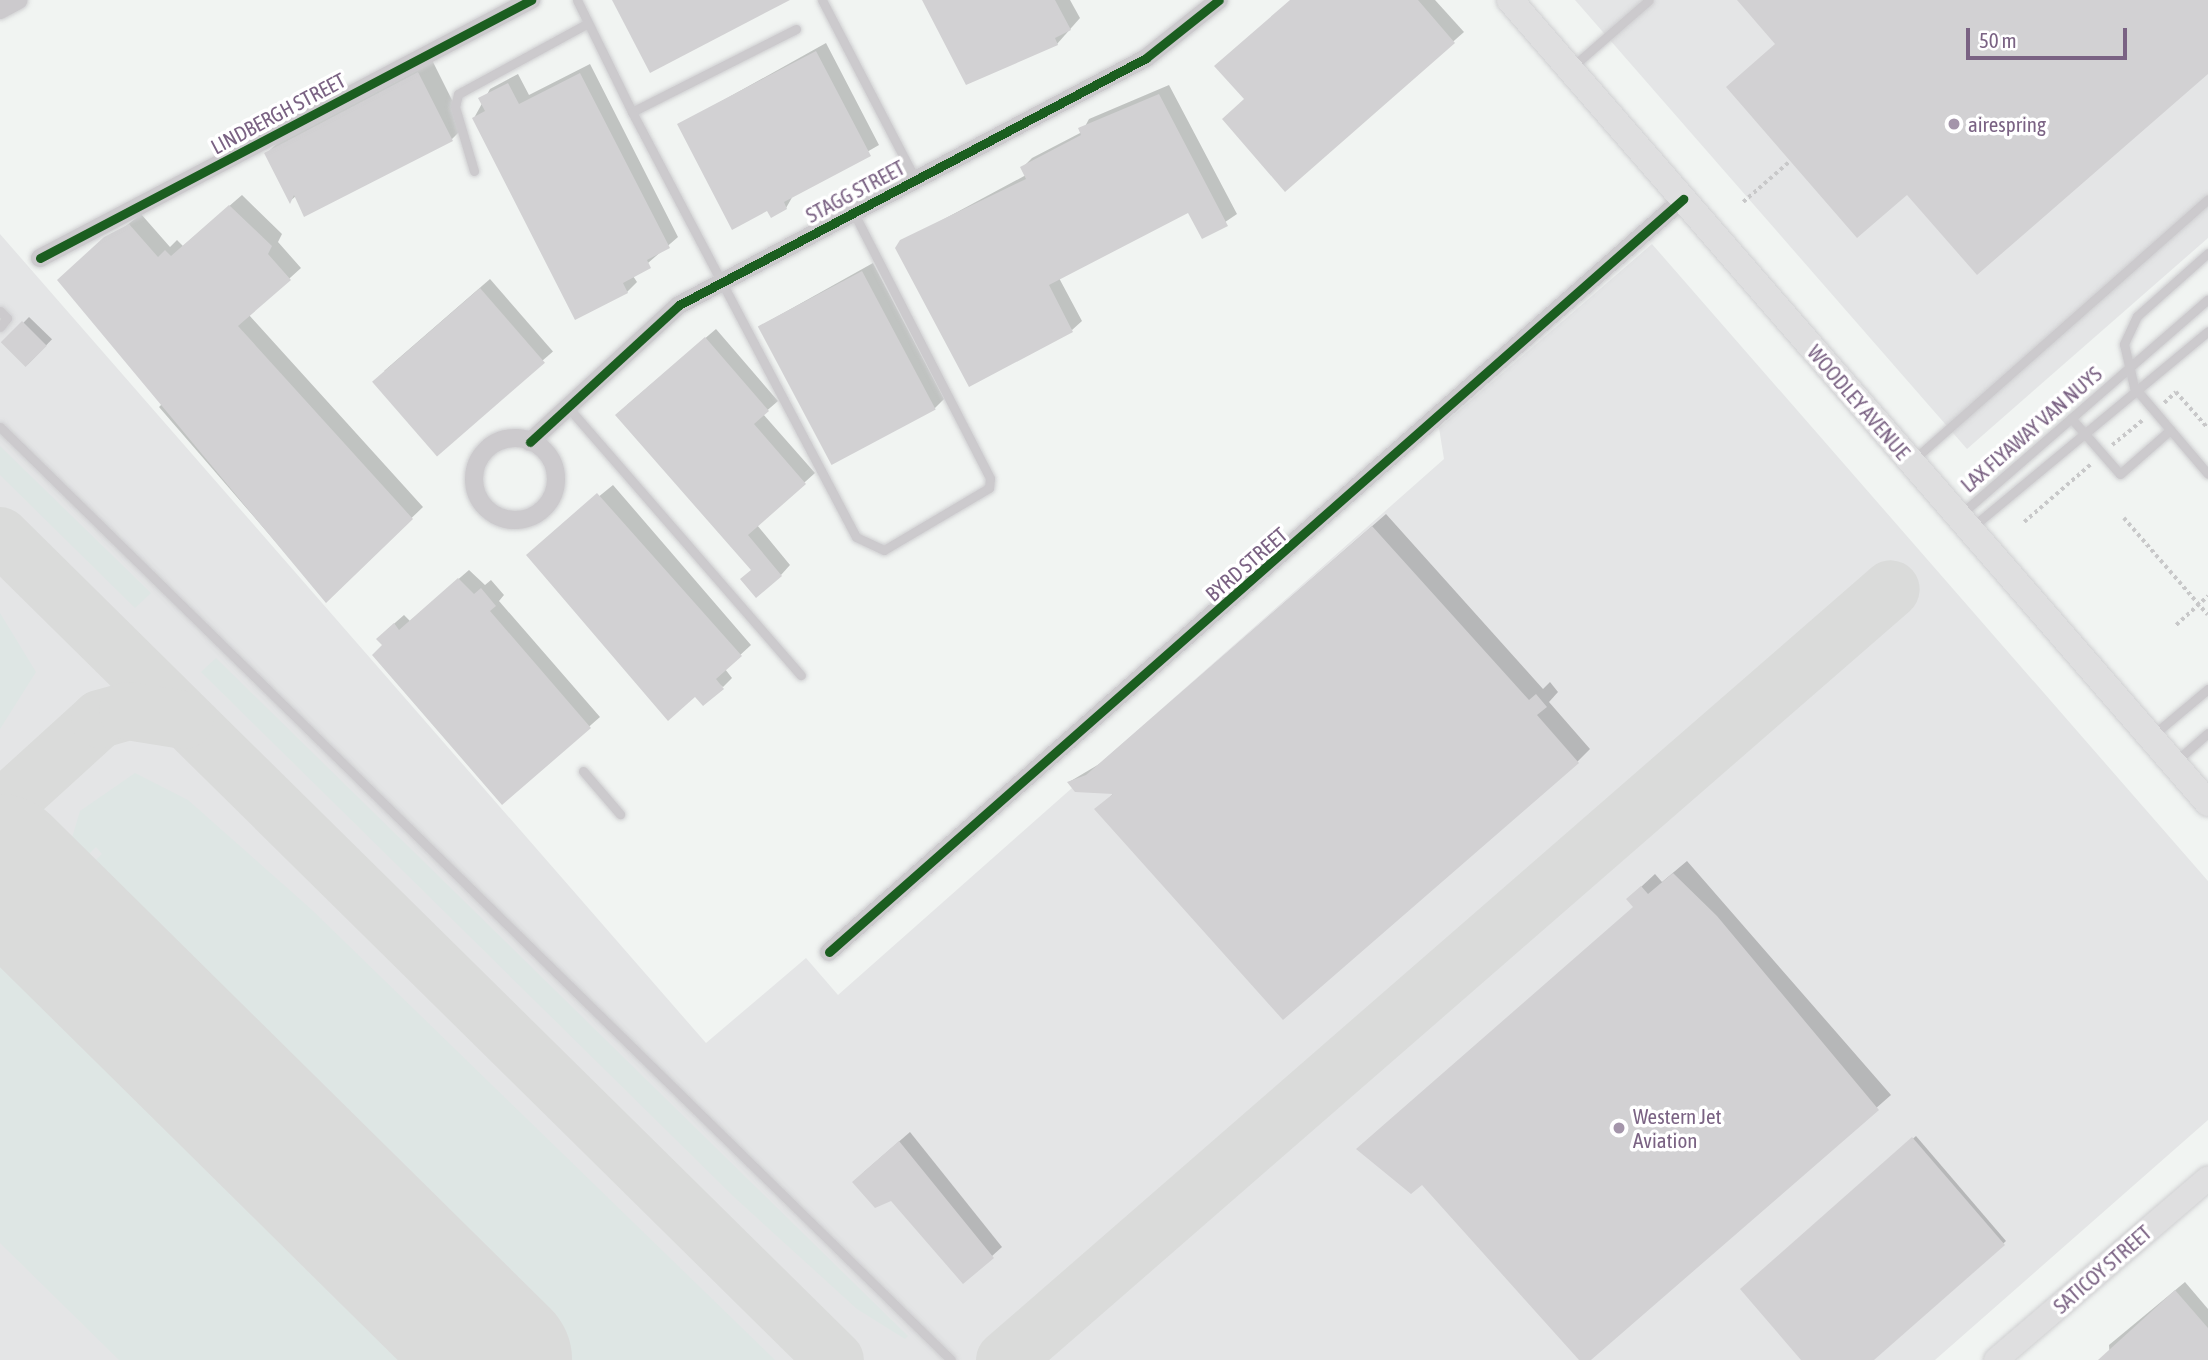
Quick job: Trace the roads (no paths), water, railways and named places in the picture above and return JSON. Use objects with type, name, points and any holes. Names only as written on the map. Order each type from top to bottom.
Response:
[{"type":"main road","name":"WOODLEY AVENUE","points":[[1510,0],[2208,803]]},
{"type":"main road","name":"SATICOY STREET","points":[[1996,1360],[2206,1184]]},
{"type":"street","points":[[0,10],[19,0]]},
{"type":"street","name":"LINDBERGH STREET","points":[[40,258],[531,0]]},
{"type":"street","name":"STAGG STREET","points":[[530,442],[565,403],[659,321],[723,281],[1146,58],[1219,0]]},
{"type":"street","name":"BYRD STREET","points":[[829,952],[1683,199]]},
{"type":"street","points":[[498,442],[530,442],[554,466],[554,492],[525,519],[498,517],[479,499],[479,460],[498,442]]},
{"type":"lane","points":[[577,0],[632,112],[723,281],[729,304],[856,537],[884,550],[989,488],[990,478],[853,212]]},
{"type":"lane","points":[[822,0],[915,179]]},
{"type":"lane","points":[[1570,69],[1650,0]]},
{"type":"lane","points":[[474,171],[455,107],[458,94],[588,23]]},
{"type":"lane","points":[[632,112],[796,29]]},
{"type":"lane","points":[[1911,462],[2208,199]]},
{"type":"lane","points":[[2126,369],[2124,344],[2137,316],[2208,253]]},
{"type":"lane","name":"LAX FLYAWAY VAN NUYS","points":[[1964,522],[2071,418],[2208,299]]},
{"type":"lane","points":[[0,311],[7,318],[0,327]]},
{"type":"lane","name":"LAX FLYAWAY VAN NUYS","points":[[1964,522],[2208,331]]},
{"type":"lane","name":"LAX FLYAWAY VAN NUYS","points":[[2126,369],[2134,387],[2208,474]]},
{"type":"lane","points":[[565,403],[801,675]]},
{"type":"lane","points":[[2071,418],[2120,474],[2170,430]]},
{"type":"lane","points":[[0,426],[951,1360]]},
{"type":"lane","points":[[2151,737],[2208,689]]},
{"type":"lane","points":[[2173,763],[2208,733]]},
{"type":"lane","points":[[583,771],[620,814]]},
{"type":"place","name":"airespring","points":[[1954,124]]},
{"type":"place","name":"Western Jet Aviation","points":[[1619,1128]]}]
